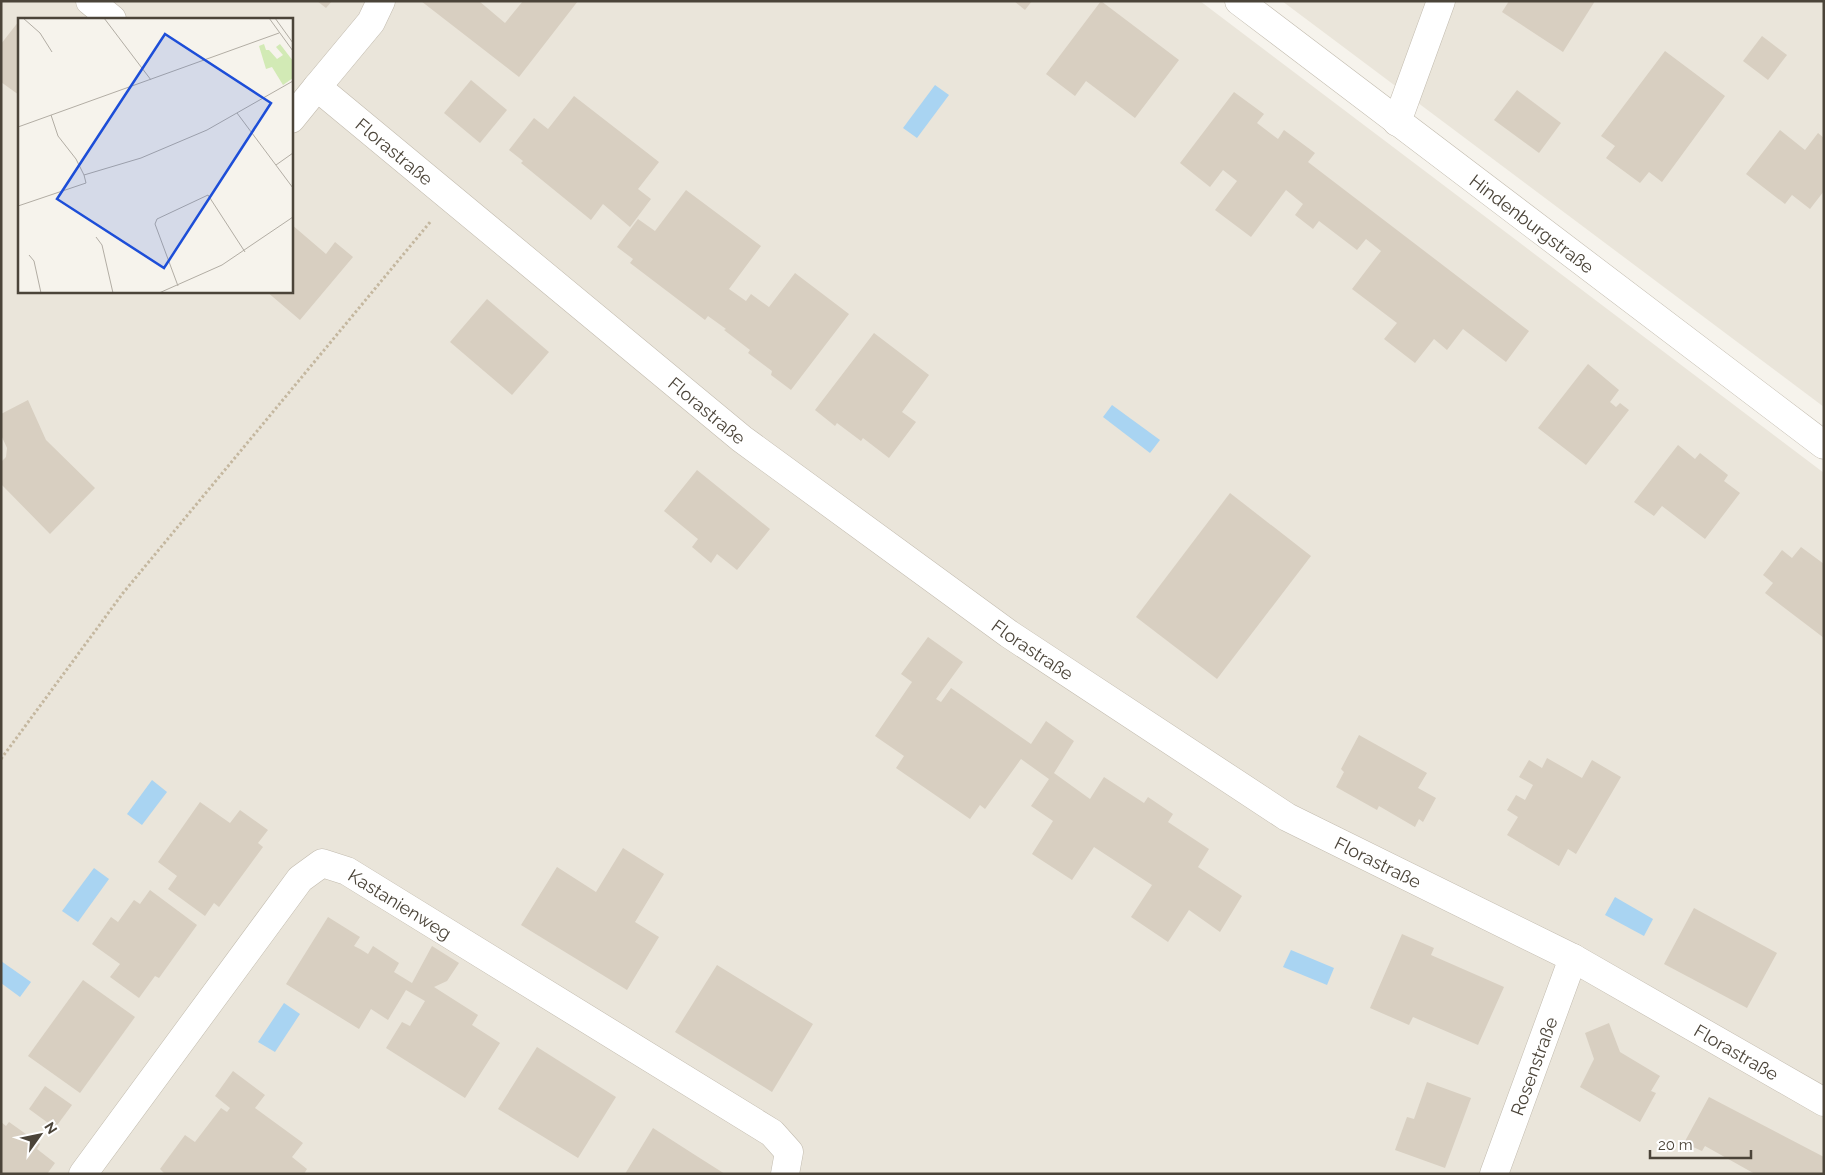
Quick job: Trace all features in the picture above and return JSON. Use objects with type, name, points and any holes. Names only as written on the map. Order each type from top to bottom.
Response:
[{"type":"street","points":[[90,1],[111,18]]},
{"type":"street","points":[[292,117],[372,22],[381,1]]},
{"type":"street","name":"Hindenburgstraße","points":[[1239,1],[1824,445]]},
{"type":"street","points":[[1398,122],[1442,1]]},
{"type":"street","name":"Florastraße","points":[[317,87],[742,439],[1009,634],[1288,817],[1573,958],[1824,1102]]},
{"type":"street","name":"Kastanienweg","points":[[83,1174],[300,879],[322,863],[347,871],[772,1132],[789,1152],[785,1174]]},
{"type":"street","name":"Rosenstraße","points":[[1494,1174],[1573,958]]},
{"type":"path","points":[[1,759],[123,593],[450,198]]},
{"type":"shaded area","points":[[1,1],[1200,1],[1824,473],[1824,1174],[1,1174]]},
{"type":"shaded area","points":[[1282,1],[1824,1],[1824,407]]},
{"type":"water","points":[[935,85],[949,95],[917,138],[903,128]]},
{"type":"water","points":[[1112,405],[1160,440],[1150,453],[1103,417]]},
{"type":"water","points":[[152,780],[167,792],[142,825],[127,814]]},
{"type":"water","points":[[94,868],[109,879],[78,922],[62,911]]},
{"type":"water","points":[[1615,897],[1653,919],[1644,936],[1605,915]]},
{"type":"water","points":[[1291,950],[1334,968],[1327,985],[1283,967]]},
{"type":"water","points":[[1,961],[31,982],[20,997],[1,983]]},
{"type":"water","points":[[284,1003],[300,1014],[275,1052],[258,1042]]},
{"type":"building","points":[[317,1],[332,1],[326,8]]},
{"type":"building","points":[[421,1],[479,1],[505,23],[523,1],[578,1],[519,77]]},
{"type":"building","points":[[1014,1],[1032,1],[1025,10]]},
{"type":"building","points":[[1101,1],[1179,60],[1135,118],[1086,81],[1075,96],[1046,74]]},
{"type":"building","points":[[1509,1],[1595,1],[1563,52],[1502,12]]},
{"type":"building","points":[[18,22],[18,94],[1,82],[1,44]]},
{"type":"building","points":[[1762,36],[1787,55],[1768,80],[1743,61]]},
{"type":"building","points":[[1665,51],[1725,96],[1662,182],[1649,172],[1640,183],[1606,158],[1615,146],[1601,136]]},
{"type":"building","points":[[471,80],[507,110],[480,143],[444,113]]},
{"type":"building","points":[[1517,90],[1561,123],[1539,153],[1494,120]]},
{"type":"building","points":[[1234,92],[1264,114],[1257,123],[1278,139],[1284,130],[1315,153],[1308,162],[1529,331],[1506,362],[1463,329],[1447,350],[1434,339],[1415,363],[1384,339],[1397,323],[1352,289],[1381,251],[1366,239],[1357,250],[1319,221],[1313,229],[1295,215],[1303,204],[1286,190],[1251,237],[1215,210],[1237,181],[1223,170],[1210,187],[1180,163]]},
{"type":"building","points":[[574,96],[659,162],[638,189],[651,199],[630,227],[603,204],[591,220],[521,163],[523,161],[509,150],[534,118],[548,129]]},
{"type":"building","points":[[1780,130],[1805,150],[1818,133],[1824,138],[1824,191],[1810,209],[1792,195],[1785,204],[1746,174]]},
{"type":"building","points":[[686,190],[761,246],[729,289],[746,301],[751,294],[769,307],[795,273],[849,314],[791,390],[771,375],[772,371],[748,353],[750,350],[724,330],[726,329],[708,316],[705,320],[630,263],[633,259],[617,247],[638,219],[655,231]]},
{"type":"building","points":[[292,225],[326,254],[335,242],[353,257],[300,320],[267,292],[292,292]]},
{"type":"building","points":[[487,299],[549,352],[512,395],[450,342]]},
{"type":"building","points":[[874,333],[929,375],[902,412],[916,422],[889,458],[863,438],[861,441],[837,423],[835,426],[815,410]]},
{"type":"building","points":[[1588,364],[1619,390],[1610,402],[1616,407],[1620,403],[1629,410],[1586,465],[1538,428]]},
{"type":"building","points":[[28,400],[46,440],[95,488],[50,534],[1,484],[1,462],[6,457],[7,448],[1,435],[1,414]]},
{"type":"building","points":[[1678,445],[1695,459],[1700,453],[1728,475],[1724,481],[1740,493],[1705,539],[1662,506],[1654,516],[1634,502]]},
{"type":"building","points":[[697,470],[770,529],[737,570],[717,554],[711,563],[692,547],[698,539],[664,511]]},
{"type":"building","points":[[1230,493],[1311,556],[1217,679],[1136,617]]},
{"type":"building","points":[[1801,547],[1824,564],[1824,638],[1765,593],[1773,583],[1763,575],[1782,550],[1792,558]]},
{"type":"building","points":[[928,637],[963,662],[936,699],[941,702],[951,688],[1031,744],[1046,721],[1074,741],[1054,773],[1090,799],[1104,777],[1144,803],[1148,797],[1173,814],[1168,822],[1209,849],[1198,867],[1242,896],[1220,932],[1189,910],[1168,942],[1131,917],[1152,885],[1094,847],[1072,880],[1032,854],[1053,821],[1031,806],[1049,779],[1021,759],[985,809],[980,805],[970,819],[896,768],[904,756],[875,736],[912,682],[901,674]]},
{"type":"building","points":[[1359,735],[1427,773],[1418,788],[1436,798],[1423,822],[1419,819],[1415,827],[1379,806],[1377,810],[1336,787],[1344,772],[1341,769]]},
{"type":"building","points":[[1547,758],[1582,778],[1592,760],[1621,777],[1576,854],[1568,849],[1559,866],[1507,835],[1518,817],[1507,810],[1516,795],[1525,800],[1533,785],[1519,777],[1529,760],[1542,768]]},
{"type":"building","points":[[200,802],[230,823],[240,810],[268,830],[258,843],[263,847],[219,907],[214,903],[205,916],[168,889],[177,876],[158,862]]},
{"type":"building","points":[[623,848],[664,874],[635,922],[659,937],[627,990],[521,925],[557,867],[596,892]]},
{"type":"building","points":[[150,890],[197,925],[159,978],[155,976],[139,998],[110,977],[120,964],[92,944],[111,917],[118,922],[134,900],[140,904]]},
{"type":"building","points":[[1694,908],[1777,953],[1747,1008],[1664,964]]},
{"type":"building","points":[[328,917],[360,937],[354,946],[368,954],[373,946],[399,963],[394,972],[412,983],[432,946],[459,963],[447,981],[434,987],[478,1015],[472,1025],[500,1043],[465,1098],[386,1048],[402,1022],[410,1026],[425,1001],[406,990],[388,1020],[371,1009],[359,1029],[286,984]]},
{"type":"building","points":[[1402,934],[1434,948],[1431,955],[1504,987],[1478,1045],[1413,1017],[1409,1025],[1370,1008]]},
{"type":"building","points":[[717,965],[813,1024],[772,1092],[675,1032]]},
{"type":"building","points":[[83,980],[135,1017],[80,1093],[28,1056]]},
{"type":"building","points":[[1609,1023],[1620,1052],[1660,1076],[1651,1091],[1656,1093],[1640,1122],[1580,1087],[1594,1059],[1585,1033]]},
{"type":"building","points":[[537,1047],[616,1097],[578,1158],[498,1109]]},
{"type":"building","points":[[233,1071],[265,1095],[255,1108],[303,1143],[292,1157],[307,1169],[304,1174],[165,1174],[160,1169],[185,1135],[195,1142],[221,1108],[227,1112],[230,1108],[215,1096]]},
{"type":"building","points":[[1427,1082],[1471,1098],[1445,1168],[1395,1150],[1407,1117],[1414,1119]]},
{"type":"building","points":[[45,1086],[72,1105],[55,1128],[29,1109]]},
{"type":"building","points":[[1709,1097],[1824,1157],[1824,1174],[1755,1174],[1705,1146],[1702,1151],[1684,1143]]},
{"type":"building","points":[[1,1122],[6,1126],[9,1122],[40,1144],[37,1149],[55,1163],[47,1174],[1,1174]]},
{"type":"building","points":[[653,1128],[695,1155],[725,1174],[625,1174]]}]
